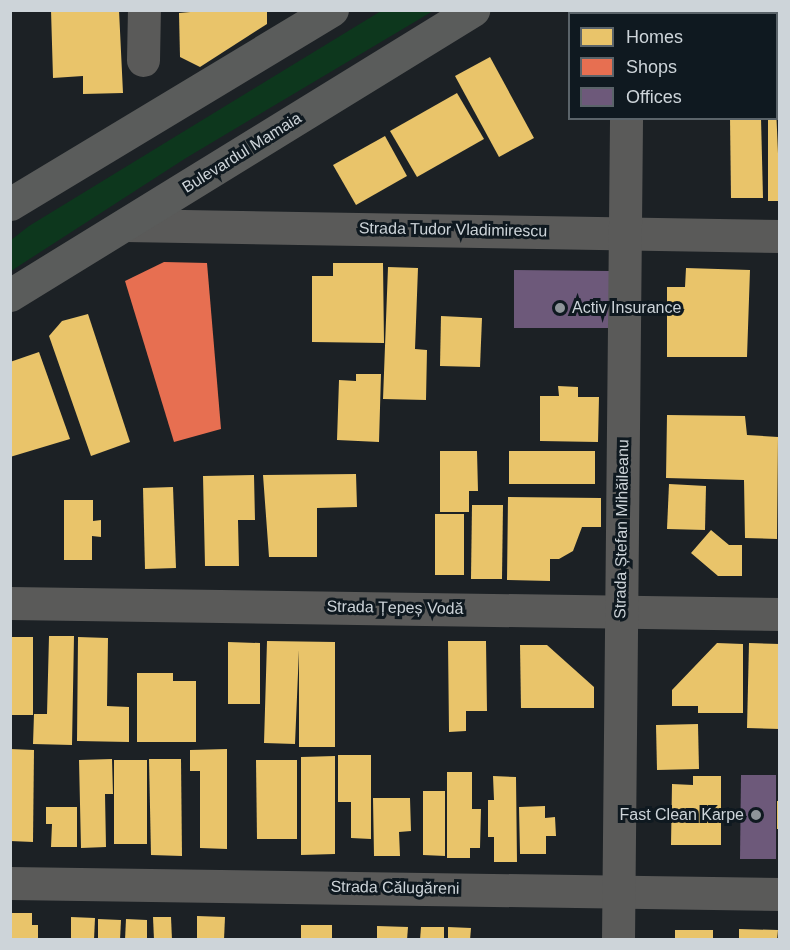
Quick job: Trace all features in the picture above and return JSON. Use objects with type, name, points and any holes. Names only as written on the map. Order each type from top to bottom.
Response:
[{"type":"main road","points":[[10,204],[332,10]]},
{"type":"main road","name":"Bulevardul Mamaia","points":[[10,295],[473,10]]},
{"type":"street","points":[[143,60],[144,10]]},
{"type":"street","name":"Strada Ștefan Mihăileanu","points":[[618,939],[626,120]]},
{"type":"street","name":"Strada Tudor Vladimirescu","points":[[126,225],[780,236]]},
{"type":"street","name":"Strada Țepeș Vodă","points":[[10,603],[780,614]]},
{"type":"street","name":"Strada Călugăreni","points":[[10,883],[780,894]]},
{"type":"green space","points":[[381,11],[433,11],[186,158],[11,271],[11,240],[29,226]]},
{"type":"building: Homes","points":[[51,10],[119,10],[123,93],[83,94],[83,76],[53,78]]},
{"type":"building: Homes","points":[[213,10],[267,10],[267,24],[200,67],[180,57],[179,13]]},
{"type":"building: Homes","points":[[672,10],[752,10],[752,12],[672,12]]},
{"type":"building: Homes","points":[[490,57],[534,138],[499,157],[455,76]]},
{"type":"building: Homes","points":[[457,93],[484,139],[417,177],[390,131]]},
{"type":"building: Homes","points":[[730,120],[761,120],[763,198],[731,198]]},
{"type":"building: Homes","points":[[768,120],[777,120],[780,201],[768,201]]},
{"type":"building: Homes","points":[[385,136],[407,176],[356,205],[333,165]]},
{"type":"building: Homes","points":[[333,263],[383,263],[384,343],[312,342],[312,276],[333,276]]},
{"type":"building: Homes","points":[[388,267],[418,268],[415,349],[427,350],[426,400],[383,399]]},
{"type":"building: Homes","points":[[686,268],[750,270],[747,357],[667,357],[667,287],[685,287]]},
{"type":"building: Homes","points":[[88,314],[130,442],[91,456],[49,336],[62,321]]},
{"type":"building: Homes","points":[[441,316],[482,318],[480,367],[440,366]]},
{"type":"building: Homes","points":[[39,352],[70,439],[10,457],[10,362]]},
{"type":"building: Homes","points":[[356,374],[381,374],[379,442],[337,440],[339,380],[356,381]]},
{"type":"building: Homes","points":[[558,386],[578,387],[578,397],[599,397],[598,442],[540,441],[540,396],[559,396]]},
{"type":"building: Homes","points":[[667,415],[745,416],[747,435],[778,437],[777,539],[745,538],[744,480],[666,478]]},
{"type":"building: Homes","points":[[440,451],[477,451],[478,491],[469,491],[469,512],[440,512]]},
{"type":"building: Homes","points":[[509,451],[595,451],[595,484],[509,484]]},
{"type":"building: Homes","points":[[356,474],[357,507],[317,508],[317,557],[269,557],[263,475]]},
{"type":"building: Homes","points":[[254,475],[255,520],[238,520],[239,566],[205,566],[203,476]]},
{"type":"building: Homes","points":[[669,484],[706,486],[705,530],[667,529]]},
{"type":"building: Homes","points":[[173,487],[176,568],[145,569],[143,488]]},
{"type":"building: Homes","points":[[508,497],[601,498],[601,527],[582,527],[573,551],[559,559],[550,559],[550,581],[507,580]]},
{"type":"building: Homes","points":[[64,500],[93,500],[93,521],[101,520],[101,537],[92,536],[92,560],[64,560]]},
{"type":"building: Homes","points":[[472,505],[503,505],[502,579],[471,579]]},
{"type":"building: Homes","points":[[435,514],[464,514],[464,575],[435,575]]},
{"type":"building: Homes","points":[[711,530],[729,545],[742,545],[742,576],[718,576],[691,553]]},
{"type":"building: Homes","points":[[49,636],[74,636],[72,745],[33,744],[34,714],[47,714]]},
{"type":"building: Homes","points":[[10,637],[33,637],[33,715],[10,715]]},
{"type":"building: Homes","points":[[78,637],[108,638],[107,706],[129,707],[129,742],[77,741]]},
{"type":"building: Homes","points":[[267,641],[335,642],[335,747],[299,747],[299,650],[295,744],[264,743]]},
{"type":"building: Homes","points":[[448,641],[486,641],[487,711],[466,711],[466,731],[449,732]]},
{"type":"building: Homes","points":[[228,642],[260,643],[260,704],[228,704]]},
{"type":"building: Homes","points":[[717,643],[743,644],[743,713],[698,713],[698,706],[672,706],[672,690]]},
{"type":"building: Homes","points":[[749,643],[780,644],[780,729],[747,728]]},
{"type":"building: Homes","points":[[520,645],[547,645],[594,687],[594,708],[521,708]]},
{"type":"building: Homes","points":[[137,673],[173,673],[173,681],[196,681],[196,742],[137,742]]},
{"type":"building: Homes","points":[[698,724],[699,769],[657,770],[656,725]]},
{"type":"building: Homes","points":[[10,749],[34,750],[33,842],[10,841]]},
{"type":"building: Homes","points":[[227,749],[227,849],[200,848],[200,771],[190,771],[190,750]]},
{"type":"building: Homes","points":[[338,755],[371,755],[371,839],[351,838],[351,802],[338,802]]},
{"type":"building: Homes","points":[[335,756],[335,854],[301,855],[301,757]]},
{"type":"building: Homes","points":[[112,759],[113,794],[105,794],[106,847],[81,848],[79,760]]},
{"type":"building: Homes","points":[[149,759],[181,759],[182,856],[151,855]]},
{"type":"building: Homes","points":[[114,760],[147,760],[147,844],[114,844]]},
{"type":"building: Homes","points":[[256,760],[297,760],[297,839],[257,839]]},
{"type":"building: Homes","points":[[447,772],[472,772],[472,809],[481,809],[480,848],[470,848],[470,858],[447,858]]},
{"type":"building: Homes","points":[[493,776],[516,777],[517,862],[494,862],[494,837],[488,837],[488,800],[494,800]]},
{"type":"building: Homes","points":[[693,776],[721,776],[721,845],[671,845],[672,784],[693,785]]},
{"type":"building: Homes","points":[[423,791],[445,791],[445,856],[423,855]]},
{"type":"building: Homes","points":[[373,798],[410,798],[411,831],[399,832],[400,856],[374,856]]},
{"type":"building: Homes","points":[[777,801],[780,801],[780,829],[777,829]]},
{"type":"building: Homes","points":[[545,806],[545,818],[555,817],[556,836],[546,836],[546,854],[520,854],[519,807]]},
{"type":"building: Homes","points":[[46,807],[77,807],[77,847],[51,847],[52,824],[46,824]]},
{"type":"building: Homes","points":[[10,913],[32,913],[32,925],[38,925],[38,940],[10,940]]},
{"type":"building: Homes","points":[[197,916],[225,917],[224,940],[197,940]]},
{"type":"building: Homes","points":[[71,917],[95,918],[94,940],[71,940]]},
{"type":"building: Homes","points":[[153,917],[171,917],[172,940],[154,940]]},
{"type":"building: Homes","points":[[98,919],[121,920],[120,940],[98,940]]},
{"type":"building: Homes","points":[[126,919],[147,920],[147,940],[125,940]]},
{"type":"building: Homes","points":[[301,925],[332,925],[332,940],[301,940]]},
{"type":"building: Homes","points":[[377,926],[408,927],[407,940],[377,940]]},
{"type":"building: Homes","points":[[421,927],[444,927],[444,940],[420,940]]},
{"type":"building: Homes","points":[[448,927],[471,928],[470,940],[448,940]]},
{"type":"building: Homes","points":[[739,929],[778,930],[777,940],[739,940]]},
{"type":"building: Homes","points":[[675,930],[713,930],[713,940],[675,940]]},
{"type":"building: Shops","points":[[164,262],[207,263],[221,429],[174,442],[125,281]]},
{"type":"building: Offices","points":[[514,270],[610,271],[610,328],[514,328]]},
{"type":"building: Offices","points":[[741,775],[776,775],[776,859],[740,859]]},
{"type":"place","name":"Activ Insurance","points":[[560,308]]},
{"type":"place","name":"Fast Clean Karpe","points":[[756,815]]}]
